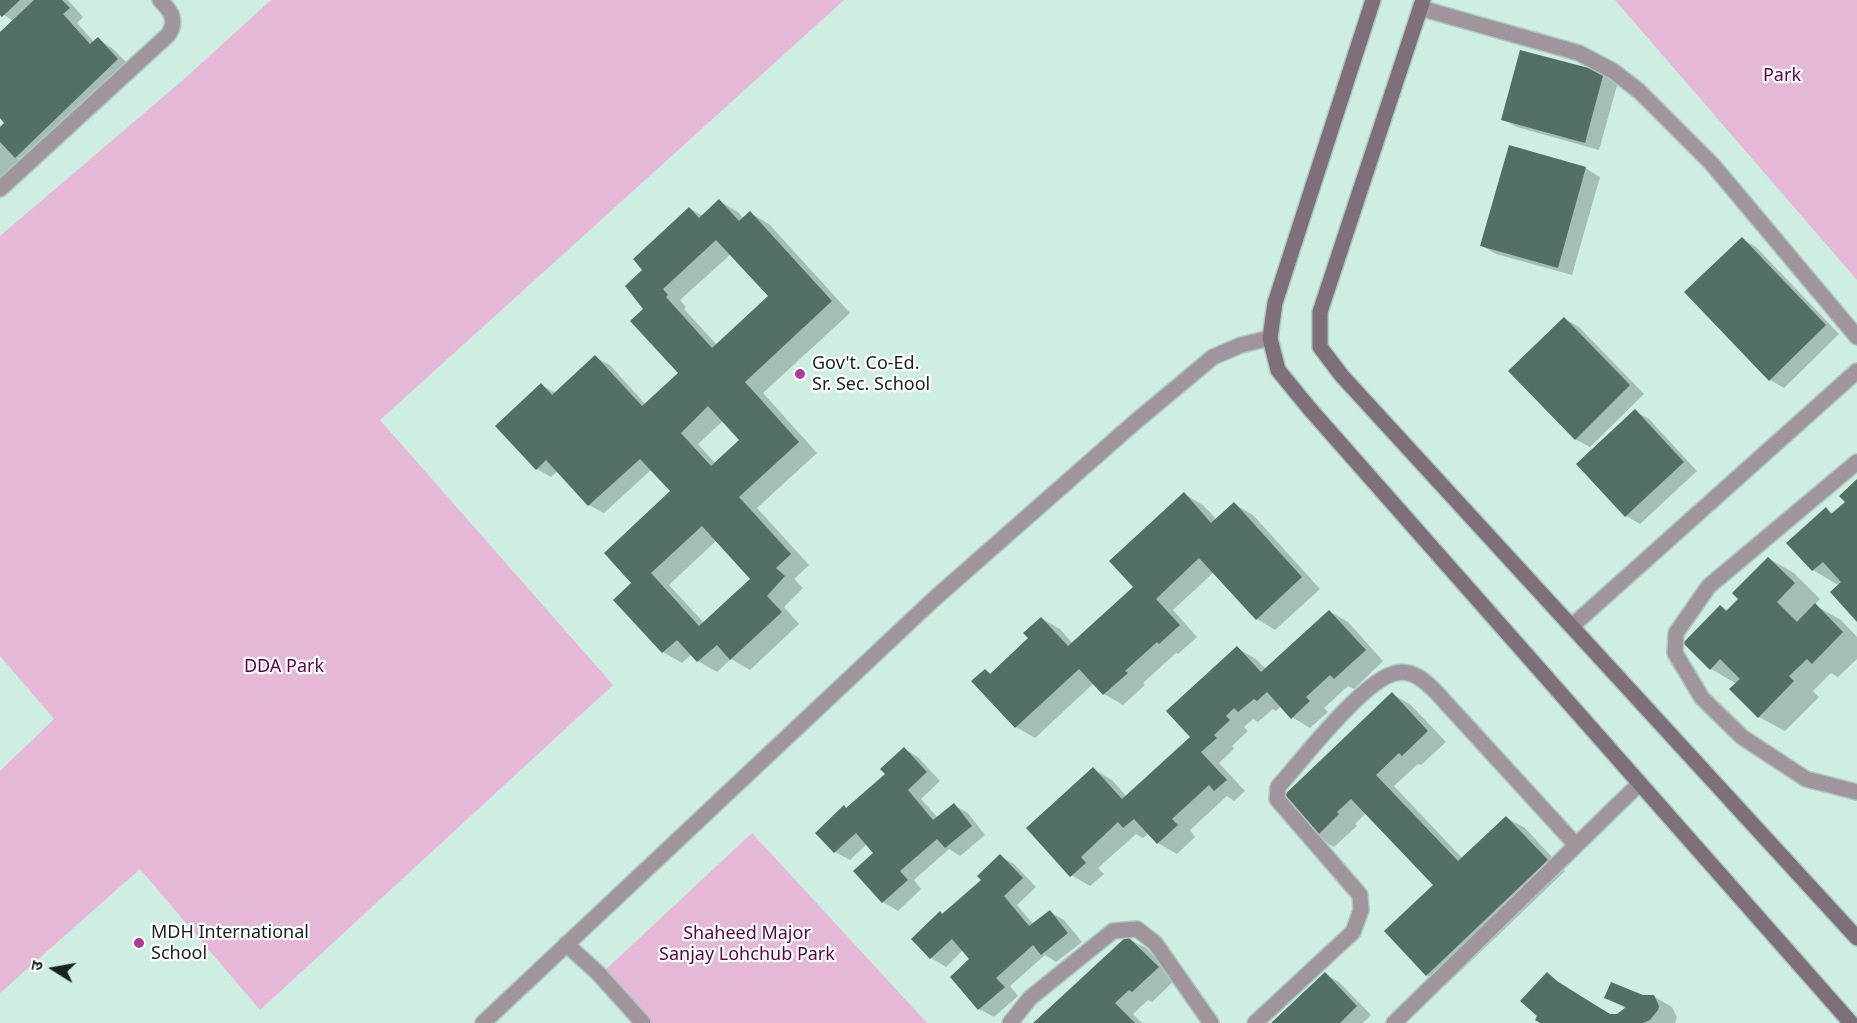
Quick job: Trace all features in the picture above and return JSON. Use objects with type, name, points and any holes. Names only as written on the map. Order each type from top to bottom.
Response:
[{"type":"street","points":[[0,189],[168,35],[173,28],[173,19],[169,9],[160,0]]},
{"type":"street","points":[[1373,0],[1275,303],[1270,338],[1278,370],[1851,1023]]},
{"type":"street","points":[[1857,337],[1713,164],[1639,91],[1613,71],[1579,53],[1421,4],[1320,312],[1320,346],[1342,376],[1857,938]]},
{"type":"street","points":[[483,1023],[934,599],[1134,423],[1213,357],[1241,345],[1270,338]]},
{"type":"street","points":[[1572,626],[1857,371]]},
{"type":"street","points":[[1857,462],[1709,586],[1676,633],[1675,653],[1702,698],[1742,736],[1806,779],[1857,792]]},
{"type":"street","points":[[1255,1023],[1353,932],[1360,910],[1360,895],[1277,799],[1278,787],[1364,691],[1382,679],[1397,672],[1409,673],[1423,679],[1576,845]]},
{"type":"street","points":[[1394,1023],[1640,784]]},
{"type":"street","points":[[1010,1023],[1030,999],[1113,931],[1137,928],[1155,943],[1211,1023]]},
{"type":"street","points":[[567,944],[643,1023]]},
{"type":"green space","name":"DDA Park","points":[[271,0],[844,0],[380,420],[613,685],[260,1010],[140,869],[0,993],[0,771],[54,719],[0,656],[0,236],[183,80]]},
{"type":"green space","name":"Park","points":[[1615,0],[1857,0],[1857,280]]},
{"type":"green space","name":"Shaheed Major Sanjay Lohchub Park","points":[[752,833],[927,1023],[646,1023],[601,974]]},
{"type":"building","points":[[0,0],[20,0],[2,17]]},
{"type":"building","points":[[34,0],[62,0],[70,8],[63,14],[90,44],[98,37],[118,59],[15,158],[0,142],[0,127],[4,123],[0,118],[0,32]]},
{"type":"building","points":[[1520,50],[1604,72],[1585,143],[1501,120]]},
{"type":"building","points":[[1509,145],[1586,167],[1558,268],[1480,246]]},
{"type":"building","points":[[719,199],[739,221],[750,211],[832,301],[745,382],[799,442],[739,497],[791,554],[776,568],[785,576],[767,596],[782,612],[730,660],[717,645],[697,662],[677,640],[662,653],[613,600],[631,583],[604,553],[670,491],[640,459],[588,506],[546,460],[536,470],[495,426],[541,383],[552,395],[595,355],[642,406],[678,373],[630,321],[643,309],[625,286],[642,270],[633,259],[689,207],[699,218]],"holes":[[[716,240],[768,296],[712,348],[666,297],[668,295],[663,289]],[[708,406],[739,440],[711,466],[681,433]],[[702,526],[750,579],[699,626],[651,573]]]},
{"type":"building","points":[[1742,237],[1826,325],[1769,381],[1684,292]]},
{"type":"building","points":[[1564,317],[1630,385],[1575,440],[1508,371]]},
{"type":"building","points":[[1635,409],[1684,462],[1625,517],[1576,464]]},
{"type":"building","points":[[1857,479],[1857,622],[1830,592],[1841,582],[1823,562],[1812,571],[1786,543],[1826,507],[1831,514],[1845,502],[1839,496]]},
{"type":"building","points":[[1184,492],[1211,523],[1234,502],[1302,577],[1256,620],[1199,558],[1156,599],[1180,625],[1125,671],[1128,673],[1103,695],[1079,669],[1015,728],[971,681],[985,669],[990,674],[1028,638],[1023,633],[1041,617],[1068,646],[1133,587],[1109,561]]},
{"type":"building","points":[[1768,557],[1795,583],[1777,602],[1797,622],[1815,603],[1843,632],[1812,664],[1807,659],[1789,676],[1794,681],[1758,718],[1729,689],[1740,679],[1720,659],[1710,670],[1683,643],[1720,605],[1726,611],[1738,599],[1732,593]]},
{"type":"building","points":[[1329,610],[1366,650],[1334,679],[1330,675],[1306,697],[1310,701],[1291,719],[1267,692],[1238,712],[1234,708],[1226,716],[1230,720],[1214,735],[1217,738],[1201,752],[1227,780],[1214,791],[1209,785],[1172,819],[1178,825],[1157,844],[1134,819],[1123,828],[1118,822],[1081,857],[1086,863],[1070,877],[1026,828],[1093,767],[1122,799],[1190,737],[1166,711],[1237,646],[1261,672]]},
{"type":"building","points":[[1392,692],[1428,731],[1402,756],[1399,753],[1376,775],[1458,861],[1506,816],[1548,860],[1426,976],[1384,931],[1433,885],[1351,799],[1315,838],[1279,800]]},
{"type":"building","points":[[904,747],[927,772],[908,790],[933,820],[954,803],[972,826],[945,848],[937,839],[900,871],[908,880],[882,903],[853,871],[873,853],[856,833],[834,853],[815,833],[844,805],[846,808],[885,774],[880,769]]},
{"type":"building","points":[[1000,854],[1023,878],[1004,896],[1029,926],[1050,910],[1068,933],[1041,955],[1033,945],[996,978],[1005,987],[978,1010],[950,977],[969,959],[952,939],[930,959],[911,939],[940,911],[942,914],[981,880],[977,876]]},
{"type":"building","points":[[1127,936],[1159,967],[1132,992],[1129,990],[1115,1003],[1135,1023],[1033,1023]]},
{"type":"building","points":[[1325,972],[1357,1006],[1340,1023],[1271,1023]]},
{"type":"building","points":[[1547,972],[1558,982],[1610,1014],[1617,1014],[1626,1007],[1604,998],[1611,982],[1643,995],[1654,995],[1659,1006],[1658,1010],[1650,1020],[1643,1023],[1540,1023],[1535,1020],[1537,1016],[1520,1001]]},
{"type":"place","name":"Gov't. Co-Ed. Sr. Sec. School","points":[[800,374]]},
{"type":"place","name":"MDH International School","points":[[139,943]]}]
